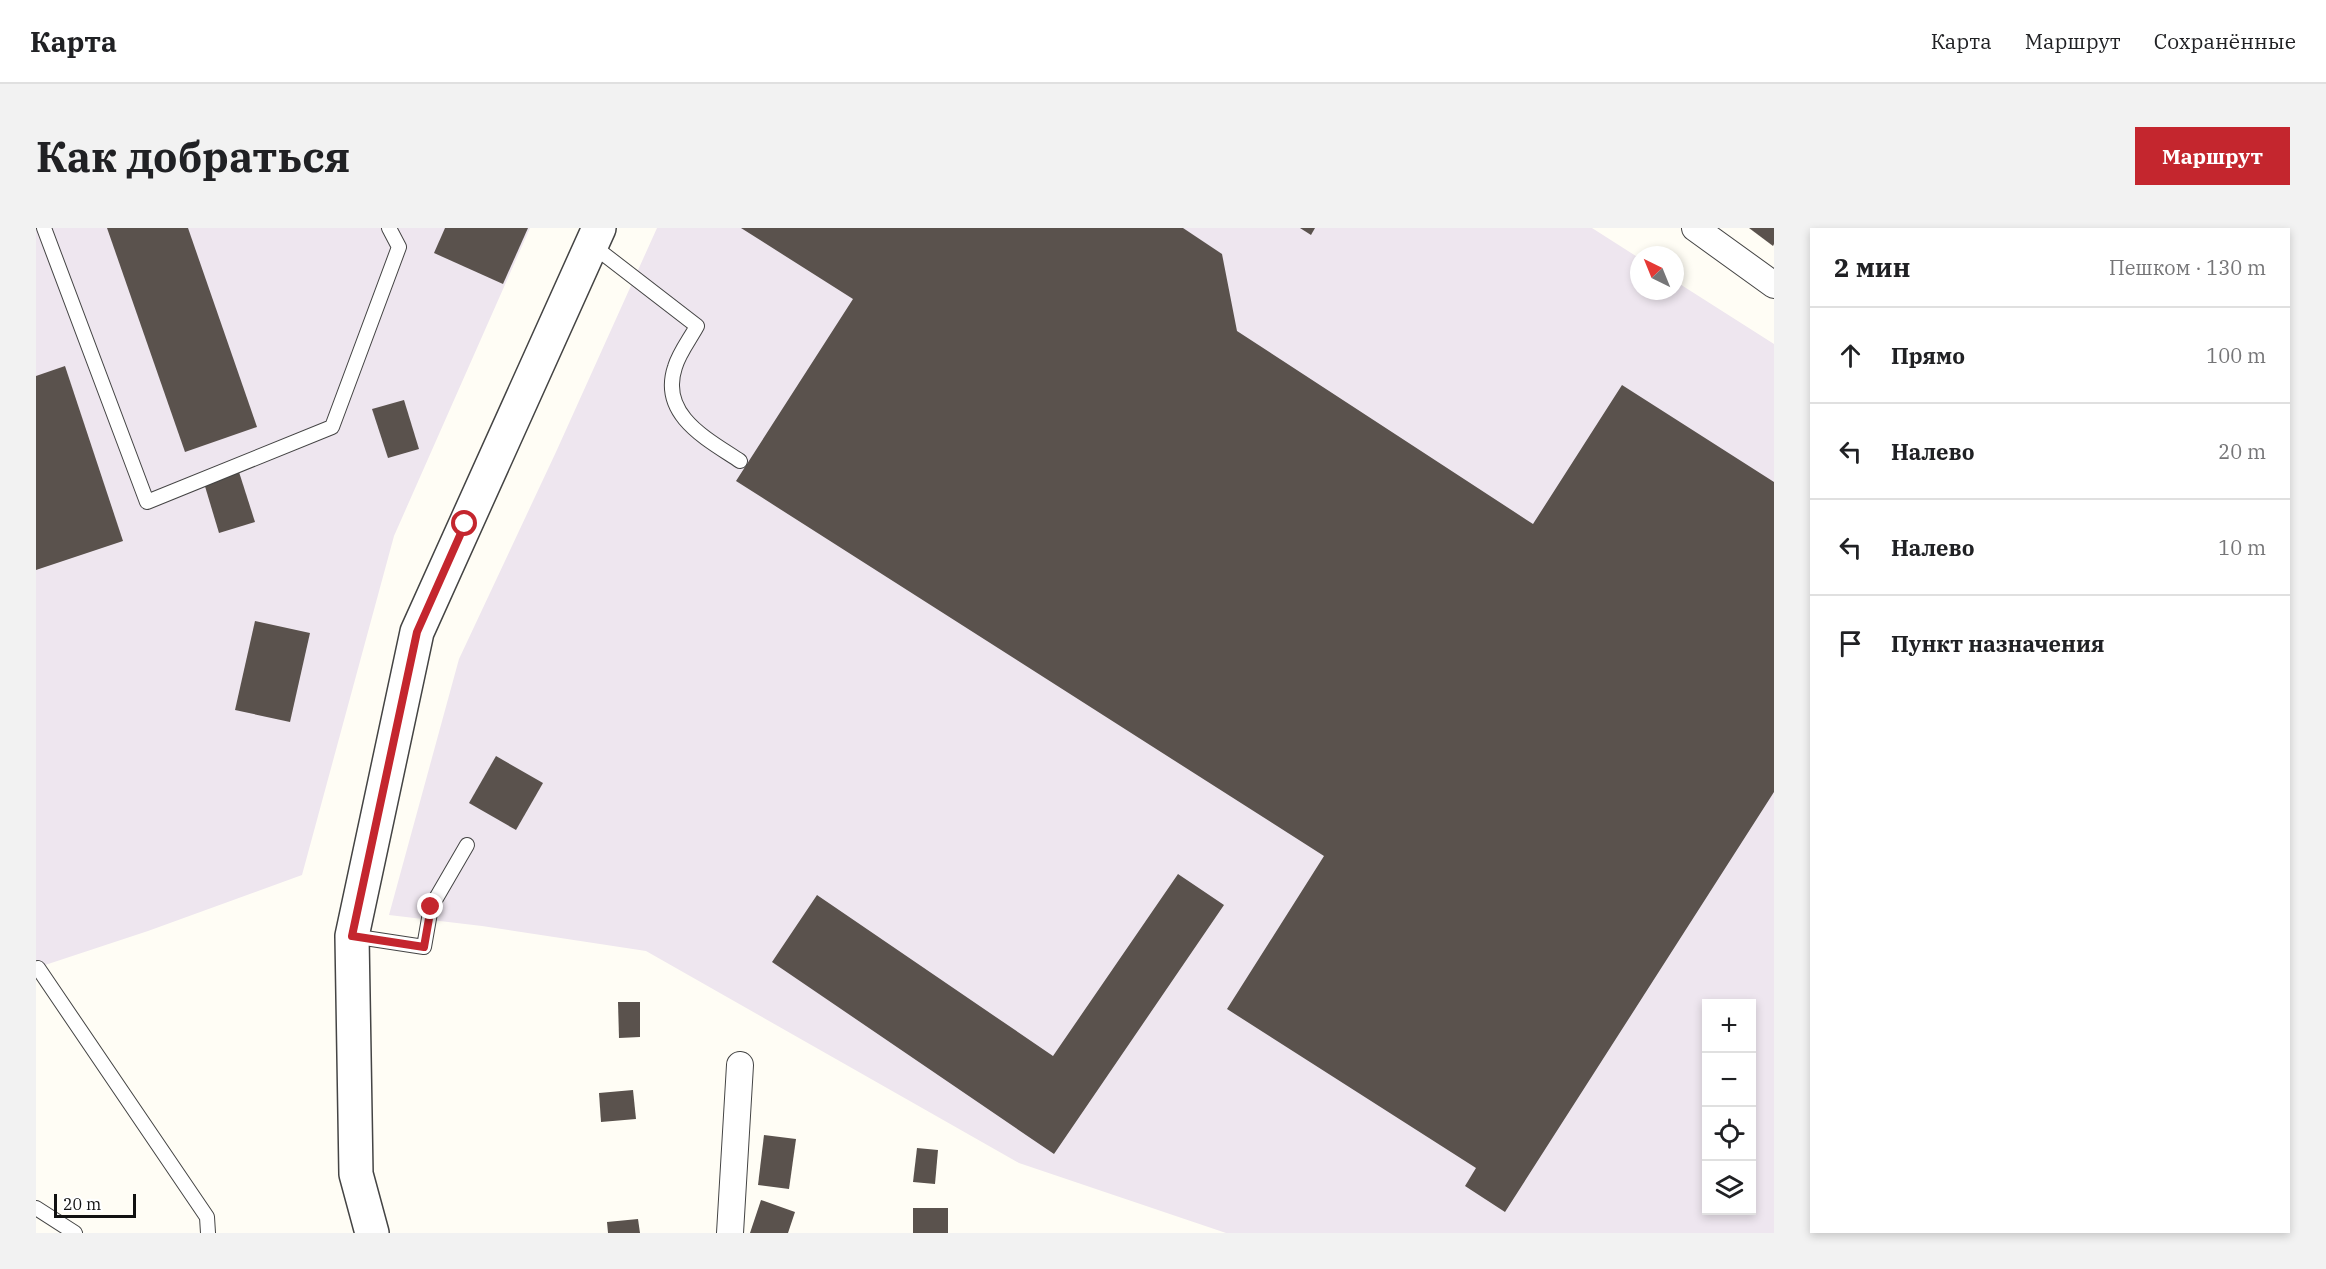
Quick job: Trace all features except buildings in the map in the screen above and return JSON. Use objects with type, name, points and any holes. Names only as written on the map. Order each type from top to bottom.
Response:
[{"type":"street","points":[[1695,228],[1774,285]]},
{"type":"street","points":[[372,1233],[356,1174],[352,936],[417,632],[596,236]]},
{"type":"street","points":[[730,1233],[740,1065]]},
{"type":"lane","points":[[44,228],[147,502],[332,427],[399,247],[389,228]]},
{"type":"lane","points":[[596,236],[698,326],[674,367],[675,405],[689,426],[740,461]]},
{"type":"lane","points":[[352,936],[424,947],[431,907],[467,845]]},
{"type":"lane","points":[[38,968],[207,1217],[208,1233]]},
{"type":"lane","points":[[36,1208],[75,1233]]},
{"type":"shaded area","points":[[36,228],[530,228],[394,536],[302,875],[148,931],[36,968]]},
{"type":"shaded area","points":[[657,228],[1592,228],[1630,252],[1630,300],[1684,300],[1684,287],[1774,344],[1774,1233],[1226,1233],[1019,1163],[646,951],[482,926],[389,915],[459,659]]},
{"type":"route","points":[[431,907],[424,947],[352,936],[417,632],[465,524]]}]
